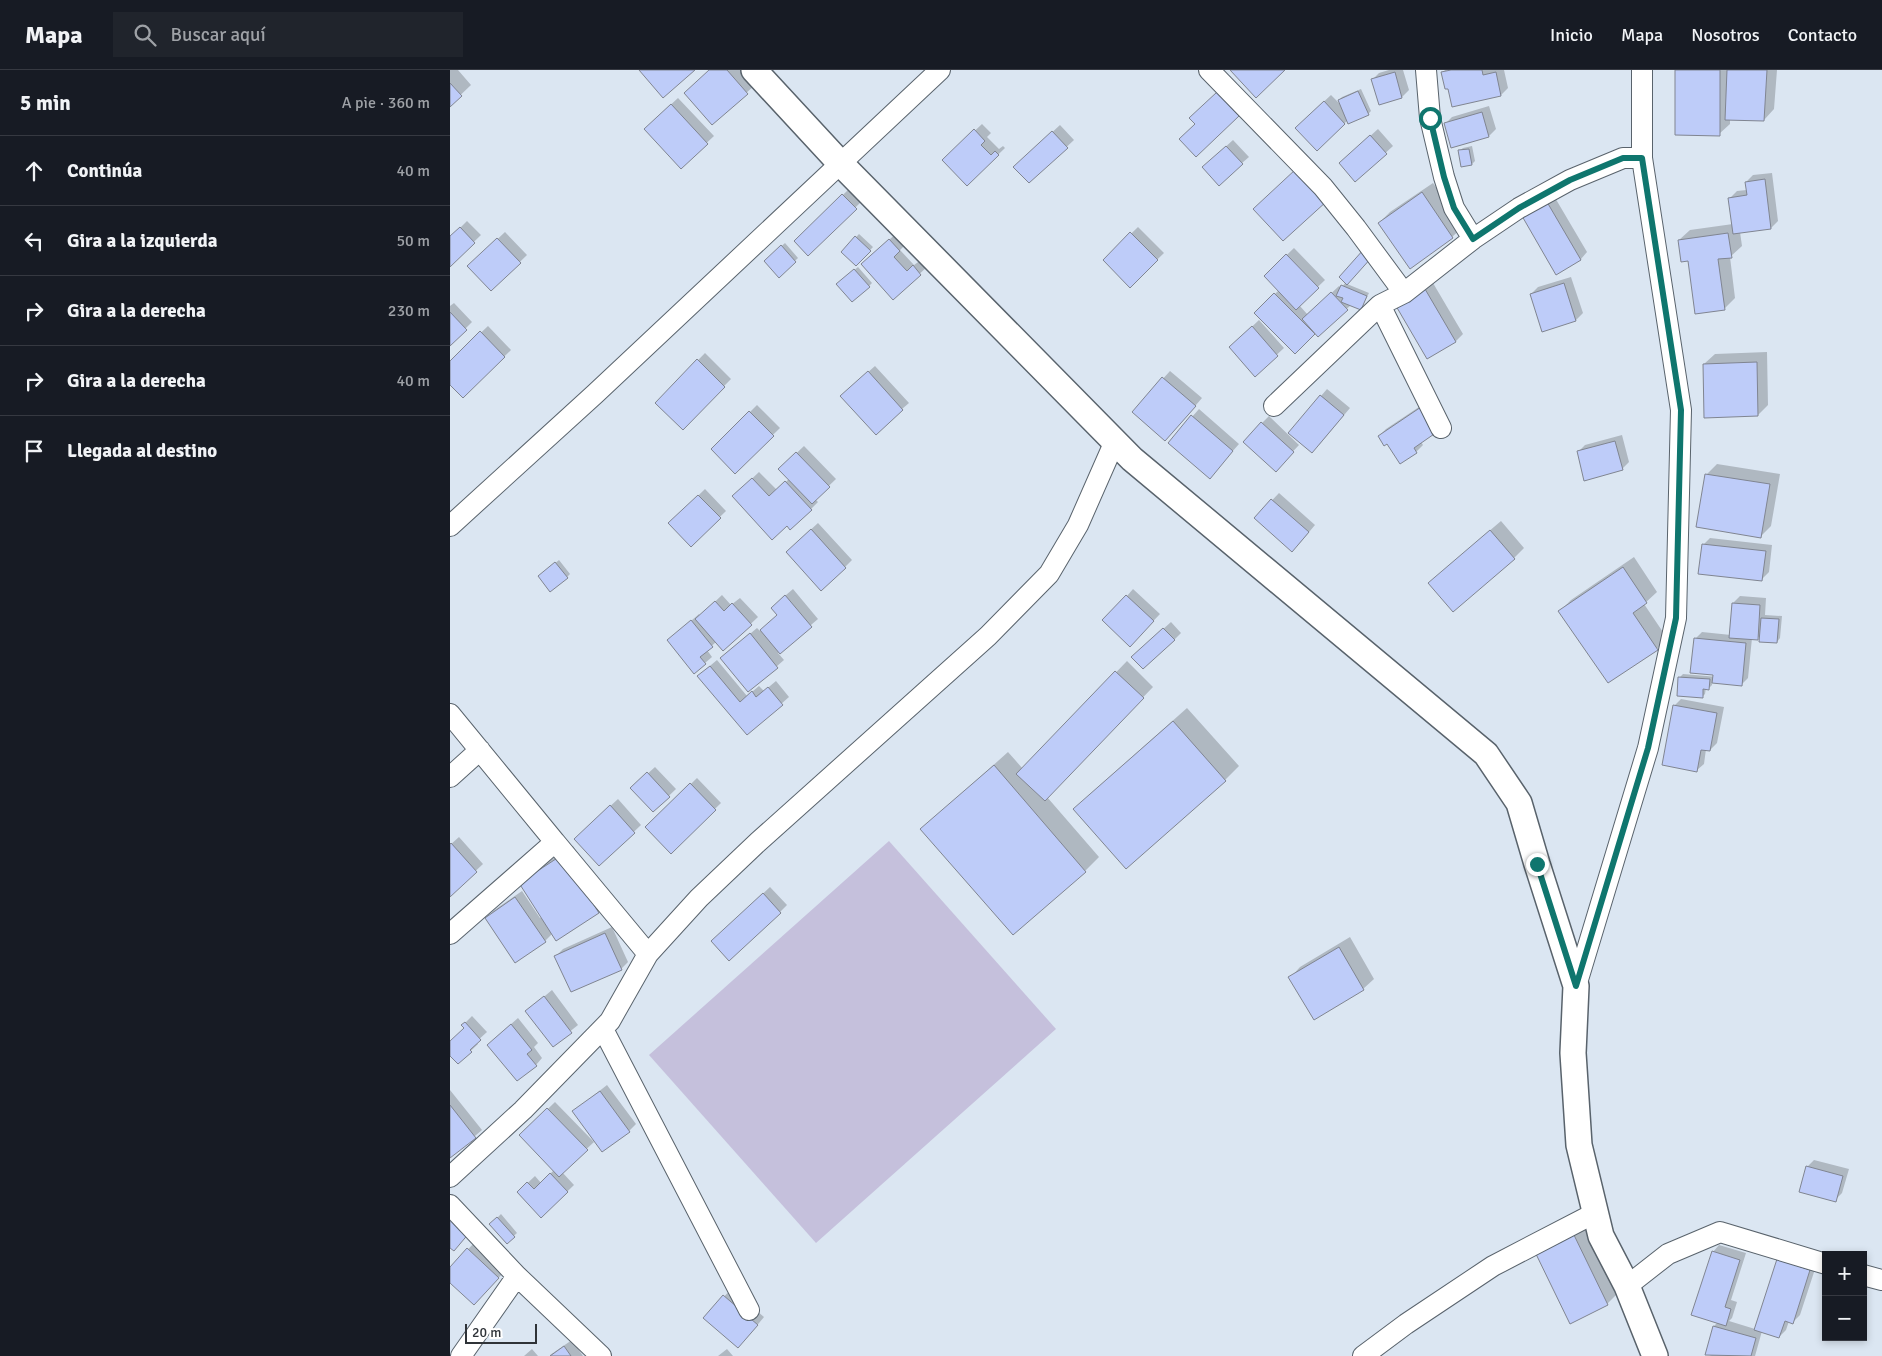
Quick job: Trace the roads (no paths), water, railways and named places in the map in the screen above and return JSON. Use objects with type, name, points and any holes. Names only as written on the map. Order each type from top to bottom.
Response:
[{"type":"street","points":[[754,70],[840,164],[1132,459],[1486,754],[1519,803],[1576,986]]},
{"type":"street","points":[[450,526],[595,394],[940,70]]},
{"type":"street","points":[[1209,70],[1323,188],[1356,228],[1404,293]]},
{"type":"street","points":[[1426,70],[1430,118],[1444,177],[1454,208],[1473,239]]},
{"type":"street","points":[[1642,70],[1642,158],[1681,410],[1676,618],[1648,748],[1576,986],[1574,1053],[1579,1145],[1601,1236],[1627,1286],[1655,1356]]},
{"type":"street","points":[[1274,406],[1380,305],[1404,293],[1473,239],[1519,208],[1570,180],[1623,158],[1642,158]]},
{"type":"street","points":[[1380,305],[1441,428]]},
{"type":"street","points":[[450,1176],[523,1110],[610,1021],[648,954],[705,892],[758,842],[988,636],[1048,574],[1078,525],[1115,441]]},
{"type":"street","points":[[450,714],[648,954]]},
{"type":"street","points":[[450,776],[480,750]]},
{"type":"street","points":[[450,934],[555,842]]},
{"type":"street","points":[[603,1028],[749,1310]]},
{"type":"street","points":[[450,1205],[517,1276],[601,1356]]},
{"type":"street","points":[[1363,1356],[1406,1324],[1493,1266],[1596,1213]]},
{"type":"street","points":[[1627,1286],[1668,1254],[1720,1232],[1822,1263]]},
{"type":"street","points":[[461,1356],[517,1276]]},
{"type":"street","points":[[1867,1276],[1882,1280]]}]
